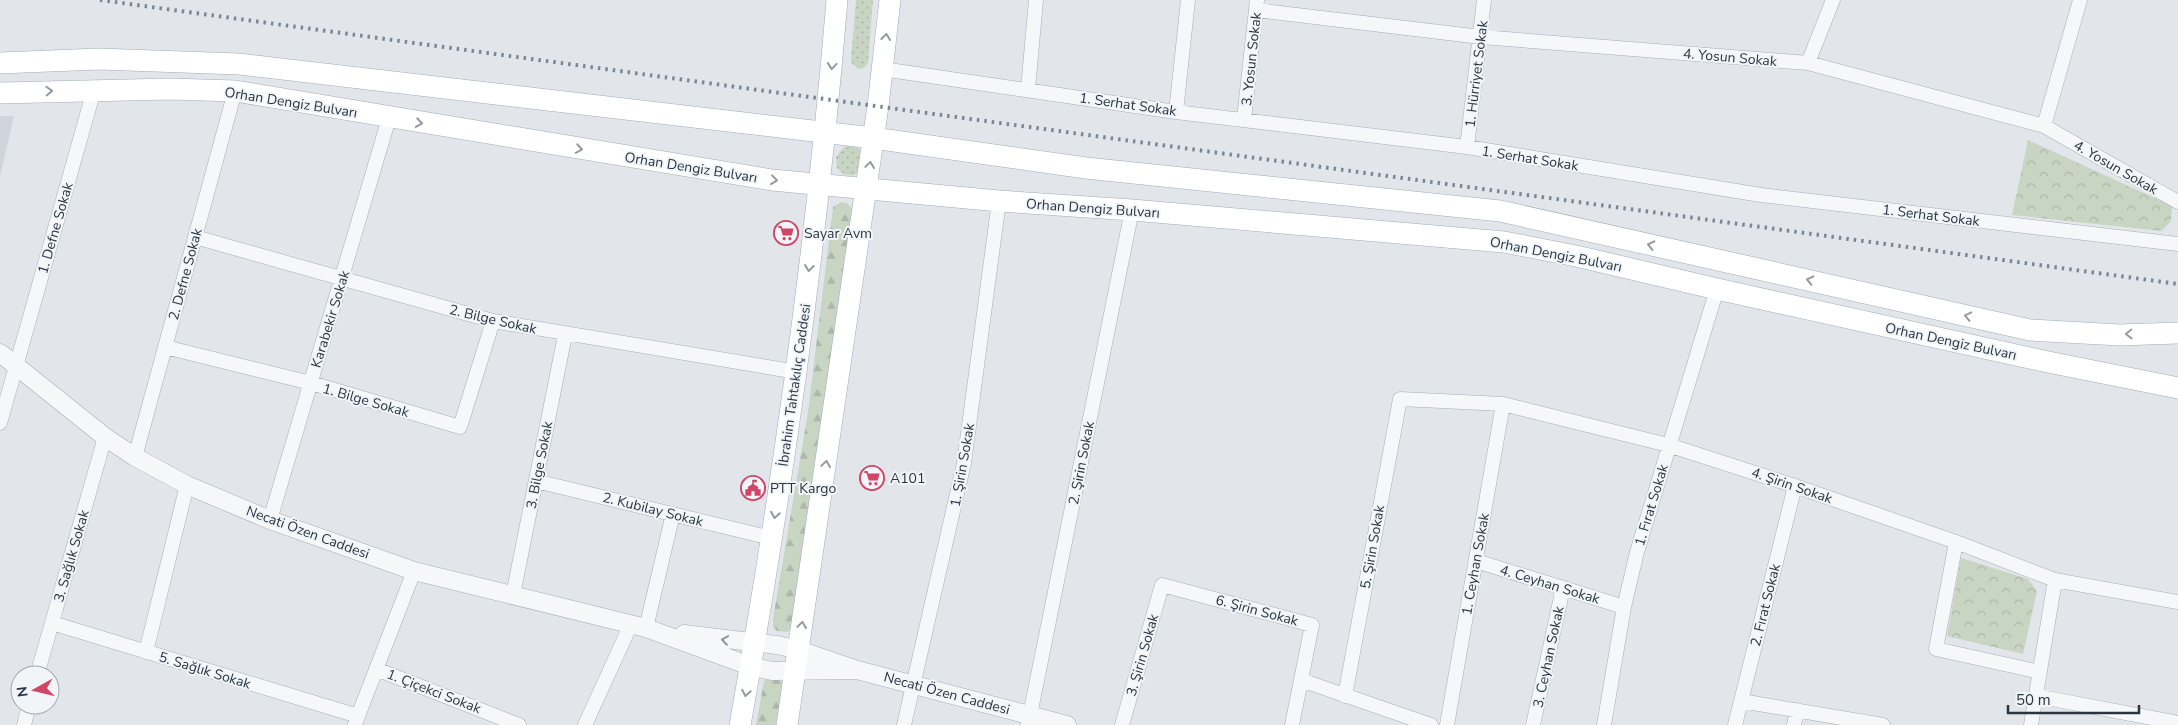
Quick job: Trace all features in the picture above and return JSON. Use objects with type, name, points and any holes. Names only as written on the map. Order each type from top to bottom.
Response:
[{"type":"main road","name":"İbrahim Tahtakılıç Caddesi","points":[[740,725],[797,372],[825,132],[837,0]]},
{"type":"main road","points":[[786,725],[796,672],[866,188],[890,0]]},
{"type":"main road","name":"Orhan Dengiz Bulvarı","points":[[0,62],[99,59],[239,64],[825,132],[1086,168],[1500,211],[2030,330],[2120,335],[2178,333]]},
{"type":"main road","name":"Orhan Dengiz Bulvarı","points":[[0,93],[170,89],[234,92],[772,180],[999,201],[1132,210],[1504,242],[1576,256],[2048,362],[2178,388]]},
{"type":"street","points":[[1028,89],[1036,0]]},
{"type":"street","points":[[1176,112],[1188,0]]},
{"type":"street","name":"1. Hürriyet Sokak","points":[[1467,147],[1484,0]]},
{"type":"street","points":[[1808,63],[1833,0]]},
{"type":"street","points":[[2044,126],[2080,0]]},
{"type":"street","name":"4. Yosun Sokak","points":[[1257,5],[1481,37],[1808,63],[2044,126],[2178,202]]},
{"type":"street","name":"3. Yosun Sokak","points":[[1244,119],[1257,5]]},
{"type":"street","name":"1. Serhat Sokak","points":[[882,69],[1176,112],[1467,147],[1761,195],[2178,244]]},
{"type":"street","name":"1. Defne Sokak","points":[[0,423],[94,90]]},
{"type":"street","name":"2. Defne Sokak","points":[[135,457],[234,92]]},
{"type":"street","name":"Karabekir Sokak","points":[[270,520],[390,118]]},
{"type":"street","name":"1. Şirin Sokak","points":[[904,725],[964,463],[999,201]]},
{"type":"street","name":"2. Şirin Sokak","points":[[1029,720],[1132,210]]},
{"type":"street","name":"2. Bilge Sokak","points":[[195,237],[492,322],[797,372]]},
{"type":"street","name":"1. Fırat Sokak","points":[[1604,725],[1624,607],[1637,552],[1717,289]]},
{"type":"street","name":"1. Bilge Sokak","points":[[165,347],[311,383],[460,427],[492,322]]},
{"type":"street","name":"3. Bilge Sokak","points":[[512,595],[565,335]]},
{"type":"street","name":"Necati Özen Caddesi","points":[[0,353],[105,437],[135,457],[187,485],[270,520],[414,571],[644,627],[754,644],[777,645],[799,650],[857,670],[913,683],[1029,720],[1066,725]]},
{"type":"street","name":"4. Şirin Sokak","points":[[1400,399],[1503,404],[1668,445],[1795,486],[1956,542],[2055,580],[2178,602]]},
{"type":"street","name":"5. Şirin Sokak","points":[[1345,696],[1400,399]]},
{"type":"street","name":"1. Ceyhan Sokak","points":[[1447,725],[1503,404]]},
{"type":"street","name":"3. Sağlık Sokak","points":[[40,665],[105,437]]},
{"type":"street","name":"2. Kubilay Sokak","points":[[536,481],[771,538]]},
{"type":"street","points":[[146,652],[187,485]]},
{"type":"street","name":"2. Fırat Sokak","points":[[1734,725],[1795,486]]},
{"type":"street","points":[[585,725],[644,627],[673,514]]},
{"type":"street","points":[[1956,542],[1936,649],[2040,672]]},
{"type":"street","name":"4. Ceyhan Sokak","points":[[1476,561],[1624,607]]},
{"type":"street","points":[[356,721],[414,571]]},
{"type":"street","points":[[2031,725],[2055,580]]},
{"type":"street","name":"6. Şirin Sokak","points":[[1162,585],[1312,625],[1292,725]]},
{"type":"street","name":"3. Şirin Sokak","points":[[1122,725],[1162,585]]},
{"type":"street","name":"3. Ceyhan Sokak","points":[[1533,725],[1563,588]]},
{"type":"street","name":"5. Sağlık Sokak","points":[[52,623],[356,721]]},
{"type":"street","name":"Necati Özen Caddesi","points":[[644,627],[750,666],[772,671],[857,670]]},
{"type":"street","name":"1. Çiçekci Sokak","points":[[376,669],[519,725]]},
{"type":"street","points":[[1301,680],[1431,725]]},
{"type":"street","points":[[2036,696],[2178,723]]},
{"type":"street","points":[[1740,701],[1883,725]]},
{"type":"street","points":[[1794,725],[1797,710]]},
{"type":"shaded area","points":[[0,116],[14,116],[0,177]]},
{"type":"green space","points":[[856,0],[873,0],[868,63],[864,68],[860,69],[852,64],[851,59]]},
{"type":"green space","points":[[2028,140],[2172,206],[2171,221],[2162,231],[2012,215]]},
{"type":"green space","points":[[853,146],[861,150],[859,173],[847,175],[837,168],[836,157],[844,147]]},
{"type":"green space","points":[[841,202],[847,203],[854,210],[791,628],[788,632],[777,631],[773,627],[773,619],[808,412],[833,207]]},
{"type":"green space","points":[[1961,558],[2028,579],[2037,591],[2023,654],[1947,636]]},
{"type":"green space","points":[[770,677],[782,681],[783,687],[776,725],[756,725],[764,681]]},
{"type":"railway","points":[[100,0],[2178,284]]},
{"type":"place","name":"Sayar Avm","points":[[786,233]]},
{"type":"place","name":"A101","points":[[872,478]]},
{"type":"place","name":"PTT Kargo","points":[[753,488]]}]
